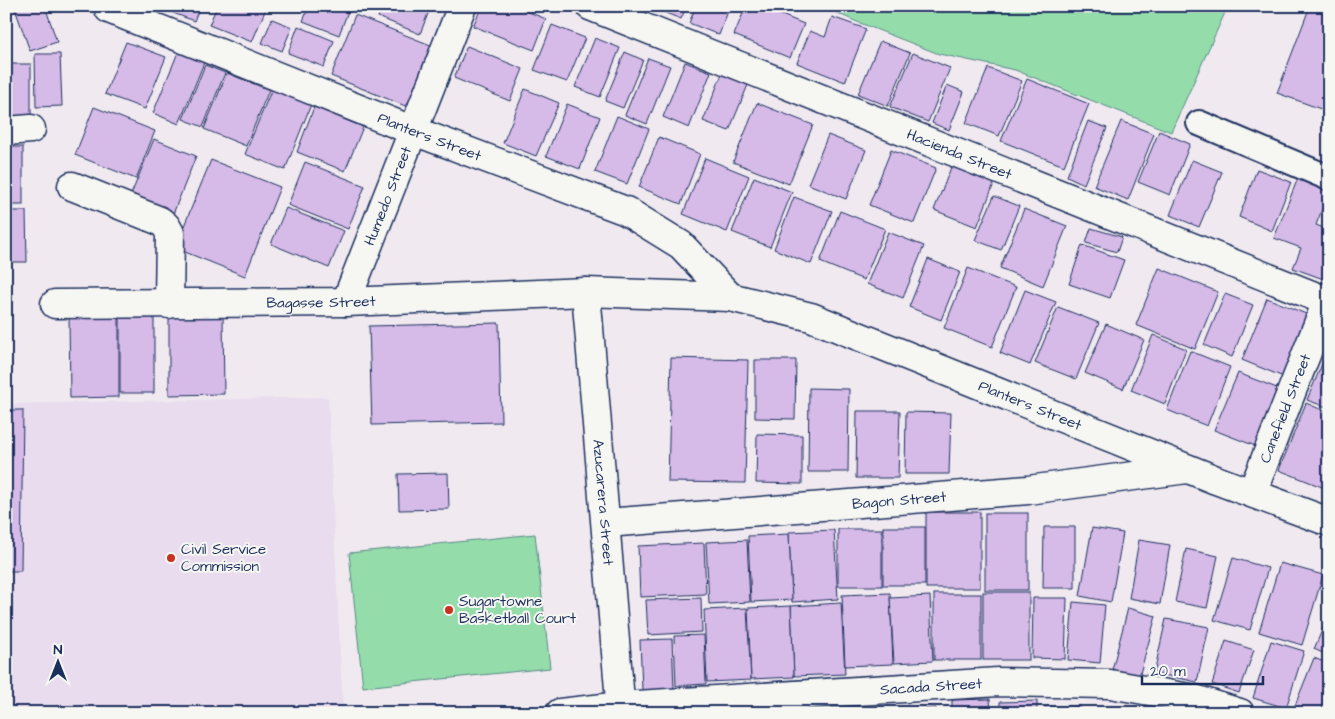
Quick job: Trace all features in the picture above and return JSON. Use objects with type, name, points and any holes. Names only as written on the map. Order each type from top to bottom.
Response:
[{"type":"street","name":"Humedo Street","points":[[346,302],[462,6]]},
{"type":"street","name":"Hacienda Street","points":[[590,6],[1328,300]]},
{"type":"street","name":"Planters Street","points":[[109,9],[414,131],[626,211],[681,246],[730,297]]},
{"type":"street","points":[[72,186],[160,221],[166,226],[170,233],[170,304]]},
{"type":"street","name":"Planters Street","points":[[586,292],[730,297],[812,317],[999,394],[1329,522]]},
{"type":"street","name":"Bagasse Street","points":[[55,304],[346,302],[586,292]]},
{"type":"street","name":"Azucarera Street","points":[[586,292],[621,710]]},
{"type":"street","name":"Canefield Street","points":[[1252,493],[1328,300]]},
{"type":"street","name":"Bagon Street","points":[[606,523],[1028,490],[1190,469]]},
{"type":"street","name":"Sacada Street","points":[[560,713],[998,682],[1110,684],[1196,699],[1240,713]]},
{"type":"lane","points":[[1199,123],[1329,178]]},
{"type":"shaded area","name":"Civil Service Commission","points":[[328,397],[343,713],[6,713],[6,404]]},
{"type":"green space","points":[[821,6],[1228,6],[1171,132],[1015,70],[939,54]]},
{"type":"green space","name":"Sugartowne Basketball Court","points":[[535,534],[550,668],[363,687],[349,553]]},
{"type":"building","points":[[14,6],[45,6],[57,42],[30,51]]},
{"type":"building","points":[[164,6],[200,6],[194,21],[163,9]]},
{"type":"building","points":[[217,6],[267,6],[252,42],[209,25]]},
{"type":"building","points":[[309,6],[350,6],[339,35],[303,21]]},
{"type":"building","points":[[382,6],[418,6],[429,11],[420,34],[378,17]]},
{"type":"building","points":[[482,6],[514,6],[546,19],[534,50],[473,26]]},
{"type":"building","points":[[648,6],[687,6],[681,19]]},
{"type":"building","points":[[696,6],[730,6],[719,35],[689,23]]},
{"type":"building","points":[[746,6],[759,6],[804,24],[790,58],[734,35]]},
{"type":"building","points":[[1310,6],[1329,6],[1329,112],[1277,93]]},
{"type":"building","points":[[355,15],[433,46],[408,107],[331,76]]},
{"type":"building","points":[[832,17],[866,29],[845,82],[797,63],[810,31],[825,37]]},
{"type":"building","points":[[272,19],[292,27],[282,51],[262,43]]},
{"type":"building","points":[[552,25],[585,38],[567,82],[534,70]]},
{"type":"building","points":[[298,26],[334,41],[324,67],[288,53]]},
{"type":"building","points":[[595,38],[620,48],[600,97],[575,87]]},
{"type":"building","points":[[880,41],[910,53],[888,106],[858,94]]},
{"type":"building","points":[[126,42],[166,57],[145,109],[105,94]]},
{"type":"building","points":[[467,46],[523,69],[510,101],[454,78]]},
{"type":"building","points":[[179,50],[205,60],[179,124],[153,113]]},
{"type":"building","points":[[625,52],[643,60],[623,108],[605,101]]},
{"type":"building","points":[[913,53],[950,68],[928,122],[890,107]]},
{"type":"building","points":[[35,54],[60,54],[62,106],[36,107]]},
{"type":"building","points":[[648,58],[670,66],[647,124],[625,115]]},
{"type":"building","points":[[685,62],[711,72],[689,128],[663,117]]},
{"type":"building","points":[[6,64],[31,64],[31,117],[6,117]]},
{"type":"building","points":[[205,65],[225,73],[203,127],[183,119]]},
{"type":"building","points":[[988,68],[1022,81],[999,136],[966,123]]},
{"type":"building","points":[[724,69],[750,80],[729,131],[703,121]]},
{"type":"building","points":[[227,73],[269,90],[246,146],[204,129]]},
{"type":"building","points":[[1027,79],[1089,104],[1064,166],[1001,141]]},
{"type":"building","points":[[947,85],[964,92],[949,130],[932,123]]},
{"type":"building","points":[[273,86],[312,102],[285,170],[245,154]]},
{"type":"building","points":[[525,89],[559,103],[536,156],[503,143]]},
{"type":"building","points":[[757,103],[813,125],[789,184],[733,162]]},
{"type":"building","points":[[567,104],[600,117],[580,169],[546,156]]},
{"type":"building","points":[[94,107],[155,131],[136,179],[75,155]]},
{"type":"building","points":[[314,107],[363,127],[345,171],[297,152]]},
{"type":"building","points":[[617,116],[649,129],[627,184],[595,172]]},
{"type":"building","points":[[1088,121],[1107,128],[1084,184],[1067,176]]},
{"type":"building","points":[[1121,121],[1154,134],[1128,200],[1094,186]]},
{"type":"building","points":[[1159,131],[1190,144],[1170,195],[1138,182]]},
{"type":"building","points":[[828,135],[866,150],[846,199],[808,184]]},
{"type":"building","points":[[659,137],[700,154],[681,204],[639,187]]},
{"type":"building","points":[[154,139],[196,156],[173,214],[130,197]]},
{"type":"building","points":[[6,147],[23,147],[23,205],[6,205]]},
{"type":"building","points":[[891,150],[936,168],[914,223],[869,205]]},
{"type":"building","points":[[705,158],[749,176],[727,232],[683,214]]},
{"type":"building","points":[[211,160],[280,187],[245,276],[175,248]]},
{"type":"building","points":[[954,160],[997,176],[977,227],[934,210]]},
{"type":"building","points":[[1192,160],[1222,172],[1199,227],[1170,215]]},
{"type":"building","points":[[305,162],[365,186],[348,229],[288,205]]},
{"type":"building","points":[[1257,169],[1291,182],[1272,231],[1239,217]]},
{"type":"building","points":[[754,177],[792,192],[770,247],[732,232]]},
{"type":"building","points":[[1298,178],[1329,191],[1316,225],[1329,230],[1329,281],[1293,268],[1301,248],[1274,238]]},
{"type":"building","points":[[994,196],[1019,206],[1001,250],[975,240]]},
{"type":"building","points":[[794,197],[832,211],[811,264],[774,249]]},
{"type":"building","points":[[286,208],[344,231],[329,268],[271,244]]},
{"type":"building","points":[[1024,209],[1067,226],[1043,286],[1000,268]]},
{"type":"building","points":[[6,211],[26,211],[27,262],[6,262]]},
{"type":"building","points":[[840,211],[885,229],[864,280],[820,262]]},
{"type":"building","points":[[1091,228],[1122,237],[1117,252],[1086,243]]},
{"type":"building","points":[[888,232],[924,246],[903,298],[867,284]]},
{"type":"building","points":[[1082,245],[1124,260],[1110,298],[1069,284]]},
{"type":"building","points":[[928,259],[960,272],[941,320],[909,307]]},
{"type":"building","points":[[968,268],[1016,287],[992,347],[944,328]]},
{"type":"building","points":[[1159,268],[1218,292],[1195,349],[1136,325]]},
{"type":"building","points":[[1025,290],[1056,302],[1030,365],[1000,353]]},
{"type":"building","points":[[1225,294],[1253,305],[1232,357],[1204,345]]},
{"type":"building","points":[[1267,298],[1311,316],[1286,378],[1242,360]]},
{"type":"building","points":[[1058,307],[1099,323],[1076,379],[1035,363]]},
{"type":"building","points":[[69,315],[119,315],[119,397],[70,398]]},
{"type":"building","points":[[154,317],[154,393],[120,393],[120,318]]},
{"type":"building","points":[[169,317],[223,317],[224,394],[169,395]]},
{"type":"building","points":[[499,323],[501,422],[372,425],[369,326]]},
{"type":"building","points":[[1106,324],[1144,340],[1123,389],[1085,373]]},
{"type":"building","points":[[1153,335],[1186,349],[1165,404],[1131,390]]},
{"type":"building","points":[[1329,347],[1329,408],[1307,400]]},
{"type":"building","points":[[1190,351],[1230,367],[1207,426],[1167,410]]},
{"type":"building","points":[[671,358],[748,360],[745,483],[668,482]]},
{"type":"building","points":[[755,360],[796,360],[795,419],[755,418]]},
{"type":"building","points":[[1238,373],[1282,390],[1258,447],[1214,430]]},
{"type":"building","points":[[809,388],[849,389],[848,472],[808,472]]},
{"type":"building","points":[[1306,403],[1329,413],[1329,484],[1327,489],[1279,470]]},
{"type":"building","points":[[6,410],[23,410],[21,571],[6,571]]},
{"type":"building","points":[[857,411],[900,411],[898,478],[856,478]]},
{"type":"building","points":[[906,412],[951,413],[949,474],[905,474]]},
{"type":"building","points":[[757,434],[802,435],[802,484],[756,483]]},
{"type":"building","points":[[448,473],[449,509],[399,510],[398,474]]},
{"type":"building","points":[[926,512],[980,512],[980,588],[926,588]]},
{"type":"building","points":[[985,513],[1028,513],[1028,590],[985,590]]},
{"type":"building","points":[[883,527],[925,527],[925,585],[883,585]]},
{"type":"building","points":[[1044,527],[1075,527],[1075,588],[1043,588]]},
{"type":"building","points":[[1092,528],[1123,533],[1111,602],[1080,596]]},
{"type":"building","points":[[838,529],[882,529],[882,586],[838,586]]},
{"type":"building","points":[[834,530],[838,599],[792,602],[789,532]]},
{"type":"building","points":[[789,534],[792,600],[751,602],[748,536]]},
{"type":"building","points":[[747,540],[750,602],[709,604],[706,542]]},
{"type":"building","points":[[1139,540],[1170,545],[1160,604],[1129,598]]},
{"type":"building","points":[[704,543],[706,594],[640,597],[638,546]]},
{"type":"building","points":[[1186,549],[1218,556],[1207,608],[1175,602]]},
{"type":"building","points":[[1233,558],[1268,568],[1250,630],[1214,620]]},
{"type":"building","points":[[1280,563],[1323,575],[1302,645],[1259,632]]},
{"type":"building","points":[[983,592],[1029,592],[1029,660],[983,660]]},
{"type":"building","points":[[890,593],[893,664],[845,666],[842,595]]},
{"type":"building","points":[[934,594],[981,594],[981,660],[934,660]]},
{"type":"building","points":[[930,596],[933,661],[894,663],[890,598]]},
{"type":"building","points":[[701,598],[702,632],[648,635],[646,600]]},
{"type":"building","points":[[1033,598],[1067,598],[1065,659],[1032,658]]},
{"type":"building","points":[[1073,602],[1105,605],[1100,663],[1068,660]]},
{"type":"building","points":[[841,603],[845,674],[794,676],[791,606]]},
{"type":"building","points":[[791,606],[794,677],[751,679],[748,608]]},
{"type":"building","points":[[747,608],[751,680],[707,682],[704,610]]},
{"type":"building","points":[[1128,608],[1156,616],[1139,677],[1112,670]]},
{"type":"building","points":[[1329,614],[1329,656],[1314,649]]},
{"type":"building","points":[[1166,619],[1209,627],[1197,682],[1154,673]]},
{"type":"building","points":[[704,635],[706,684],[676,686],[674,636]]},
{"type":"building","points":[[672,639],[674,689],[642,690],[640,640]]},
{"type":"building","points":[[1226,641],[1254,650],[1239,693],[1212,684]]},
{"type":"building","points":[[1271,641],[1304,651],[1286,708],[1253,698]]},
{"type":"building","points":[[1314,658],[1329,664],[1329,713],[1292,713]]},
{"type":"building","points":[[990,699],[991,713],[952,713],[952,700]]},
{"type":"building","points":[[1037,701],[1037,713],[1000,713],[1000,702]]},
{"type":"building","points":[[1080,706],[1080,713],[1045,713],[1045,707]]},
{"type":"building","points":[[936,708],[936,713],[898,713],[898,710]]},
{"type":"place","name":"Civil Service Commission","points":[[171,558]]},
{"type":"place","name":"Sugartowne Basketball Court","points":[[449,610]]}]
